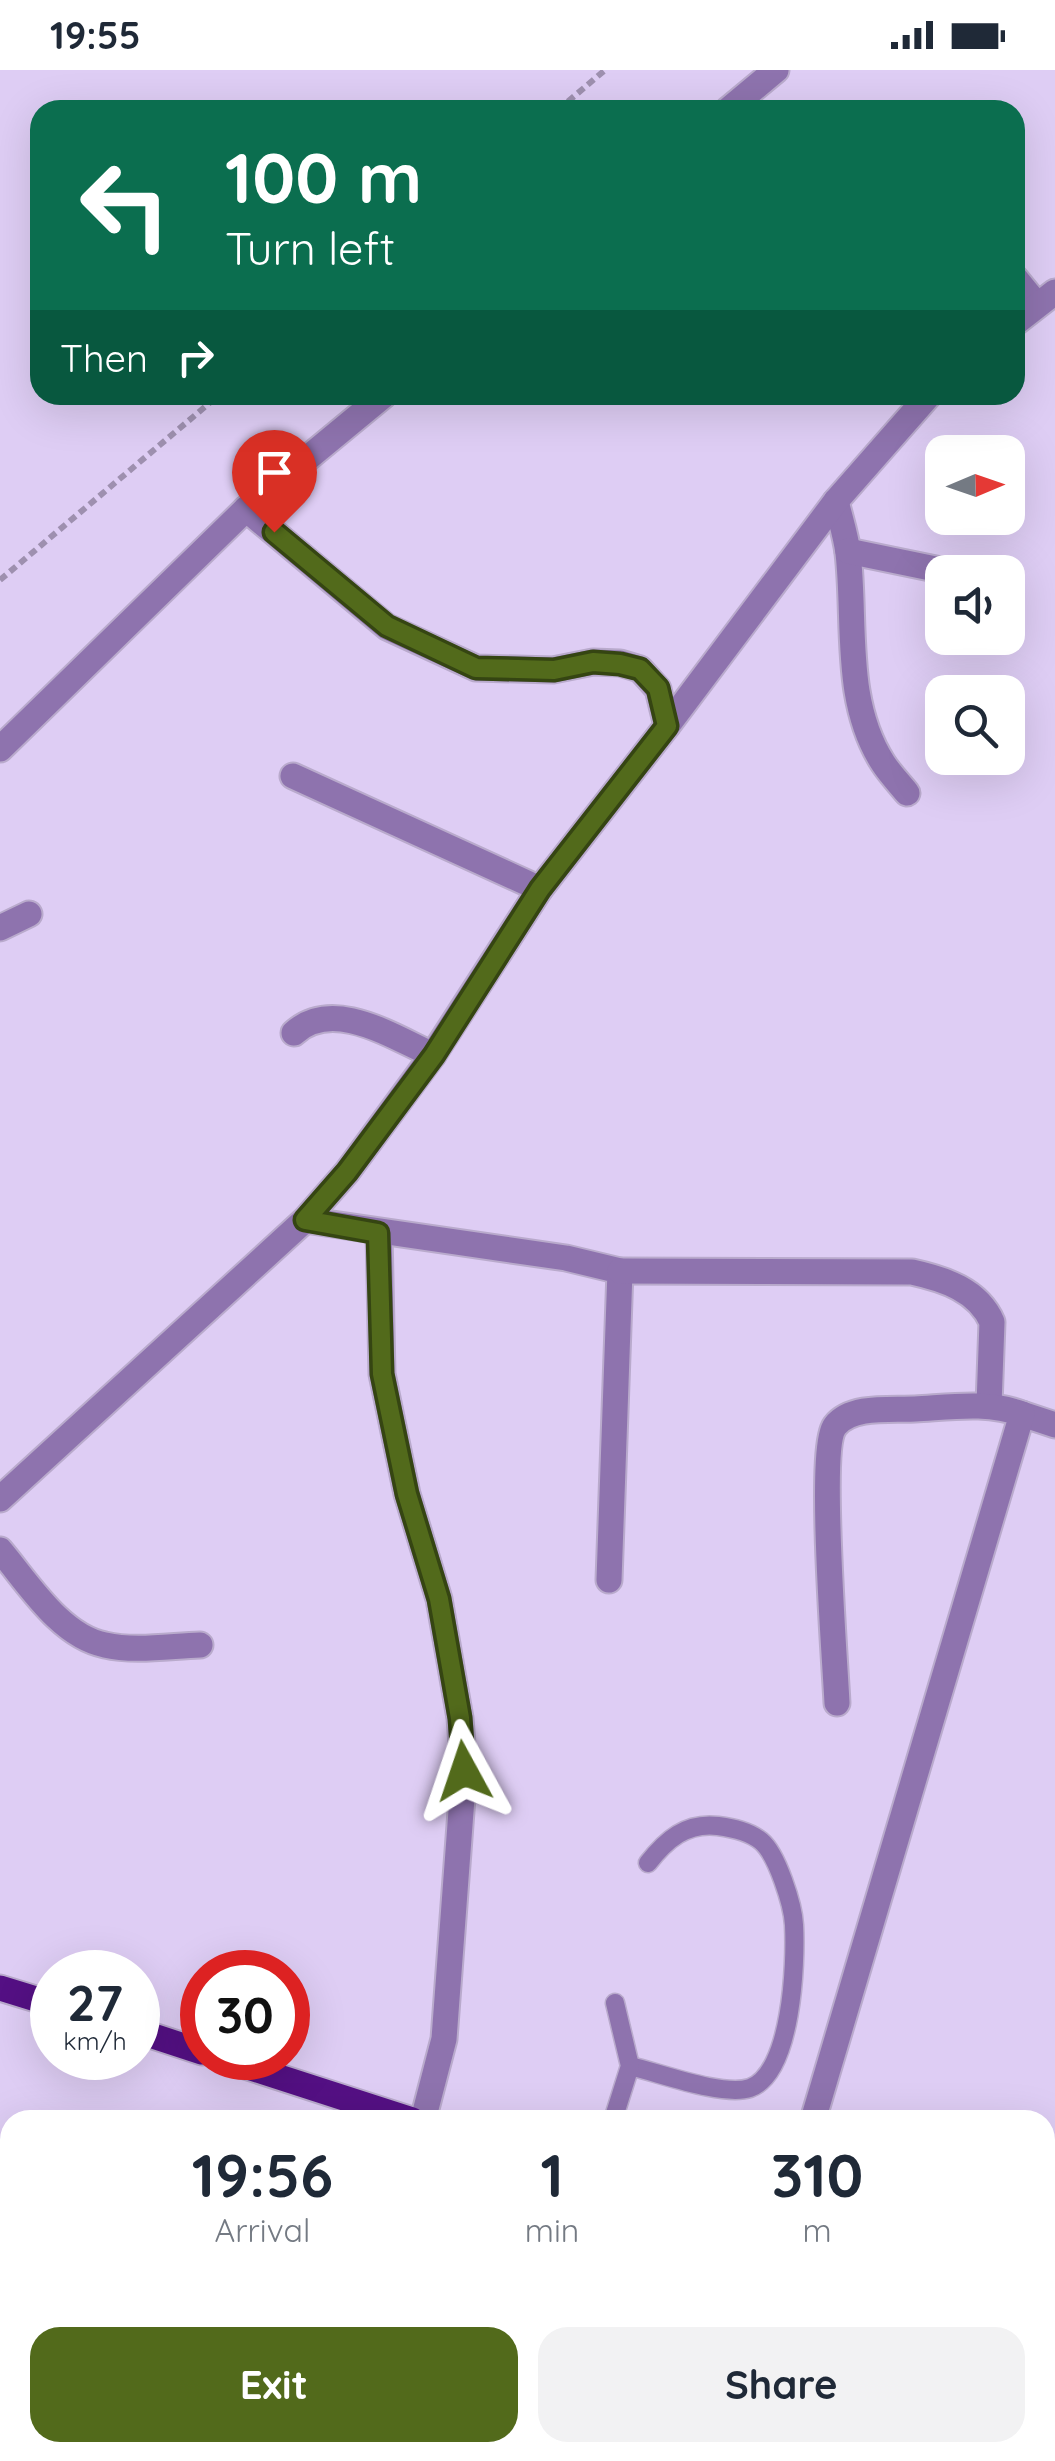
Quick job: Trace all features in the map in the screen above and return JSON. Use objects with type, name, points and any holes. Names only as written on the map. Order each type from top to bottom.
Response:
[{"type":"main road","points":[[0,1988],[30,1997]]},
{"type":"main road","points":[[288,2080],[381,2110]]},
{"type":"street","points":[[740,100],[776,70]]},
{"type":"street","points":[[1025,285],[1046,299],[1025,315]]},
{"type":"street","points":[[0,748],[246,509],[372,405]]},
{"type":"street","points":[[0,1499],[305,1220],[347,1172],[434,1055],[540,889],[836,501],[920,405]]},
{"type":"street","points":[[836,501],[848,550],[852,654],[859,697],[868,733],[883,763],[907,793]]},
{"type":"street","points":[[246,509],[387,626],[476,668],[554,670],[593,662],[640,669],[658,688],[667,726]]},
{"type":"street","points":[[848,550],[925,567]]},
{"type":"street","points":[[293,776],[540,889]]},
{"type":"street","points":[[0,928],[29,914]]},
{"type":"street","points":[[294,1033],[305,1023],[323,1018],[345,1019],[434,1055]]},
{"type":"street","points":[[305,1220],[566,1258],[620,1271],[912,1272],[939,1278],[962,1288],[987,1310],[992,1322],[989,1405]]},
{"type":"street","points":[[378,1233],[382,1374],[407,1494],[439,1599],[460,1718],[464,1771],[444,2040],[426,2110]]},
{"type":"street","points":[[609,1580],[620,1271]]},
{"type":"street","points":[[837,1702],[827,1480],[830,1437],[836,1423],[858,1412],[989,1405],[1055,1425]]},
{"type":"street","points":[[816,2110],[1022,1414]]},
{"type":"street","points":[[0,1550],[54,1612],[88,1639],[115,1647],[200,1645]]},
{"type":"lane","points":[[630,2066],[731,2090],[753,2088],[773,2068],[791,2009],[794,1922],[782,1876],[764,1842],[739,1830],[711,1825],[680,1832],[666,1840],[648,1863]]},
{"type":"lane","points":[[615,2004],[630,2066],[616,2110]]},
{"type":"path","points":[[570,100],[605,70]]},
{"type":"path","points":[[0,580],[207,405]]},
{"type":"route","points":[[274,532],[387,626],[476,668],[554,670],[593,662],[640,669],[658,688],[667,726],[540,889],[434,1055],[347,1172],[305,1220],[378,1233],[382,1374],[407,1494],[439,1599],[460,1718],[464,1771]]}]
